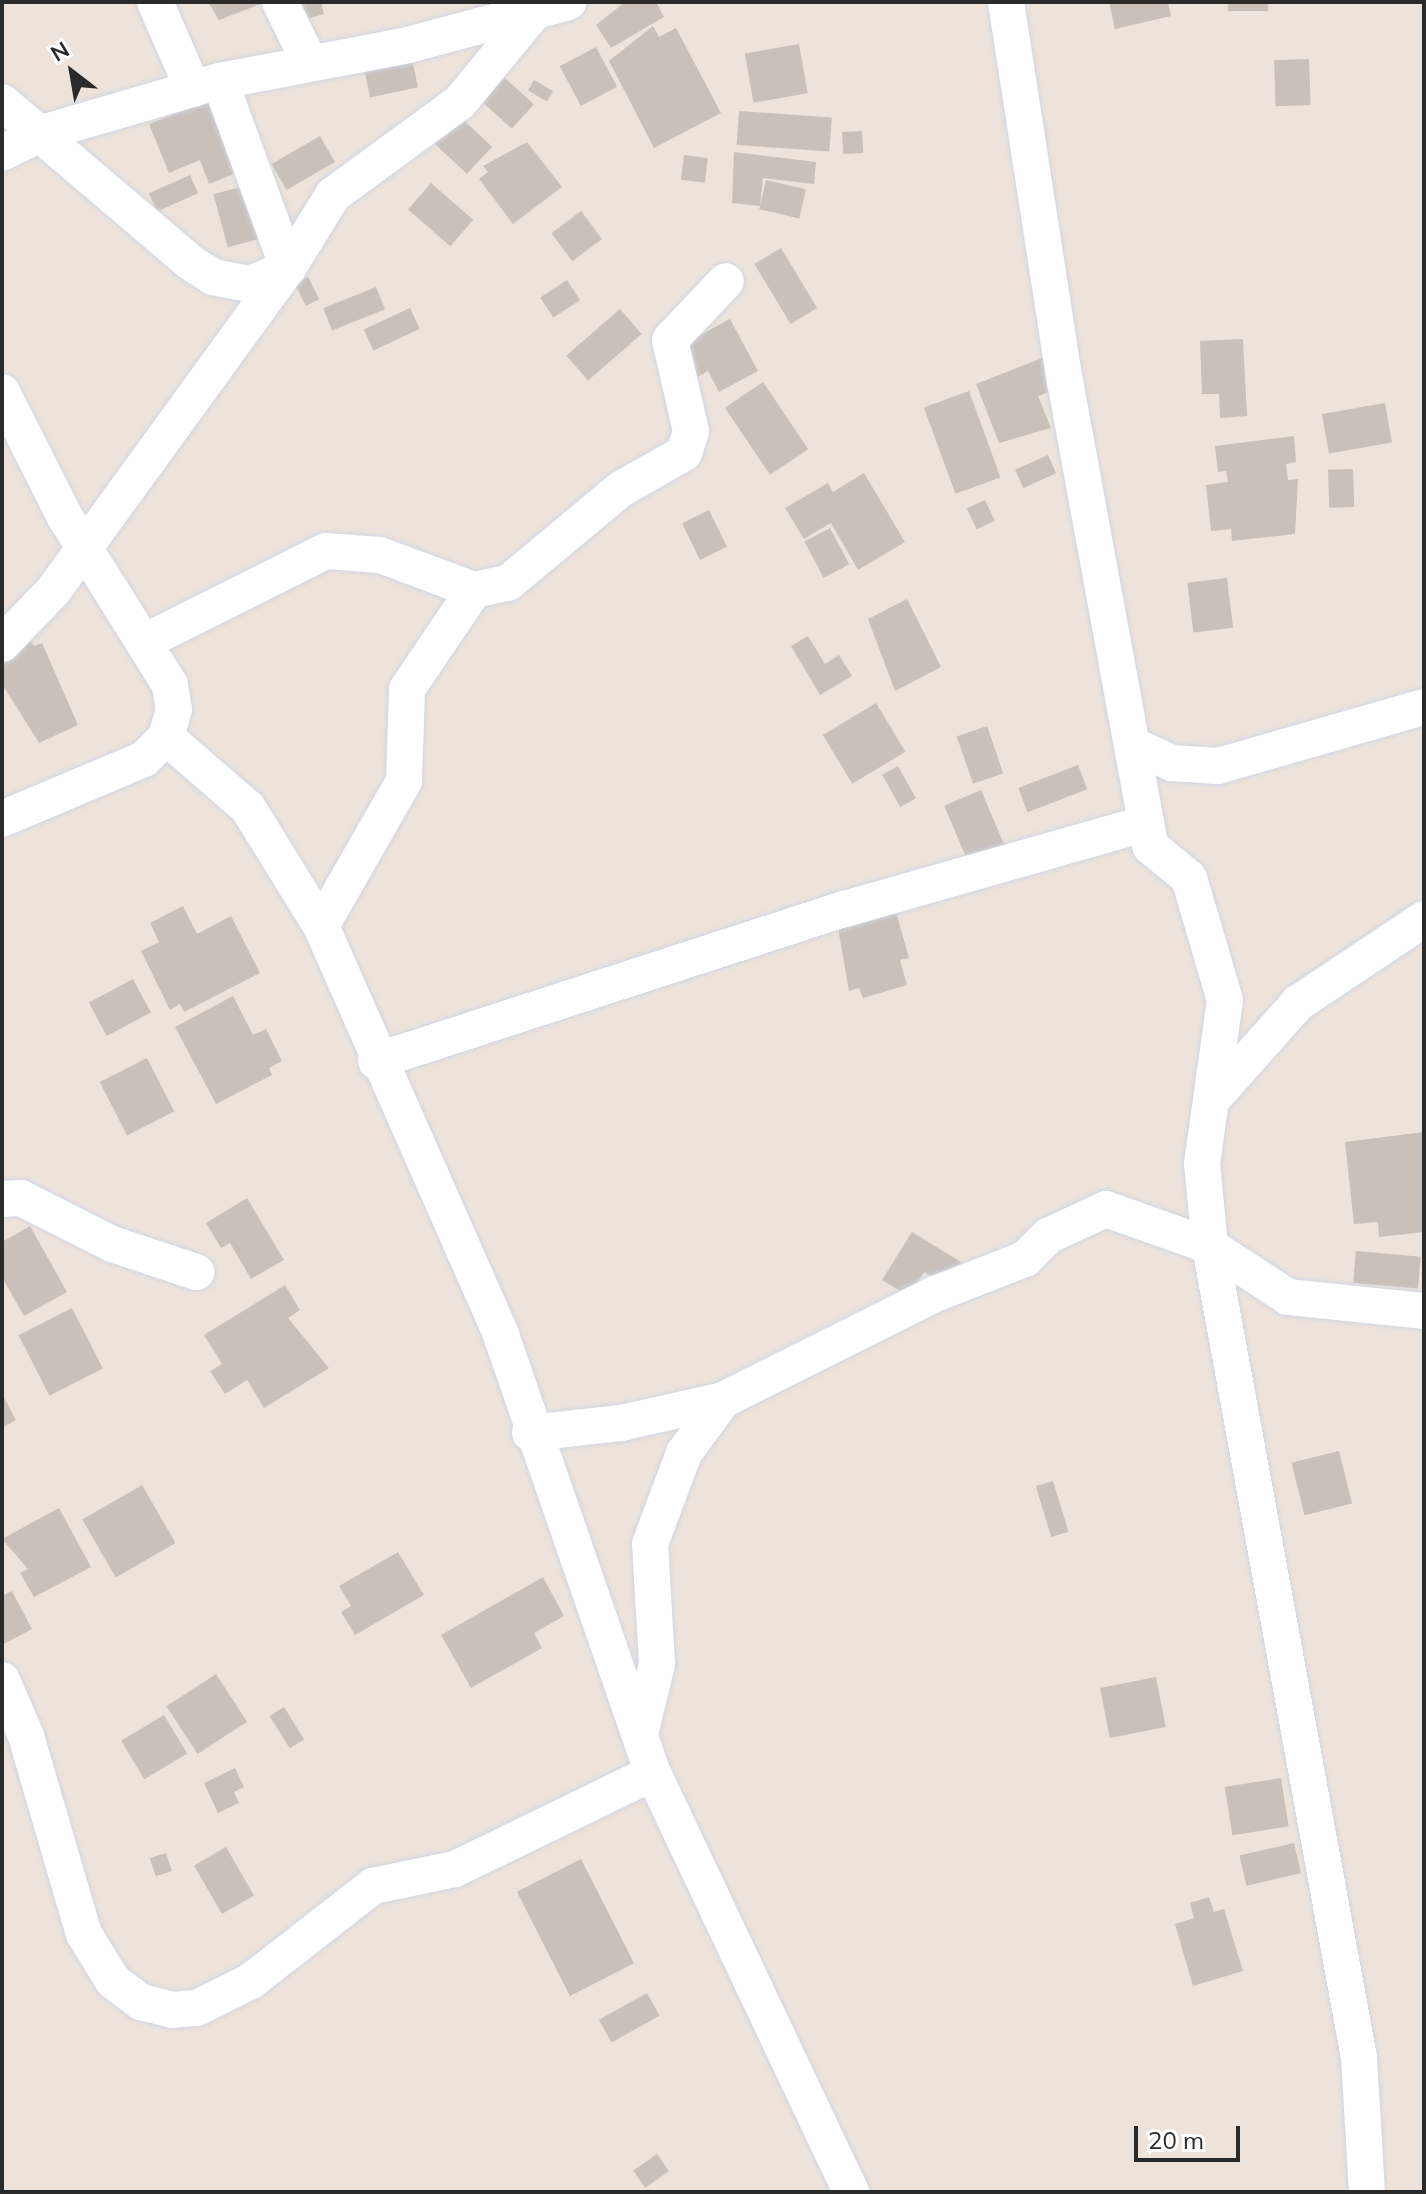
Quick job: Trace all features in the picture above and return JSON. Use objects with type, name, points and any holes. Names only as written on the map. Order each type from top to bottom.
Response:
[{"type":"street","points":[[155,2],[206,85],[288,268]]},
{"type":"street","points":[[280,2],[310,63]]},
{"type":"street","points":[[1006,2],[1065,381],[1146,823],[1153,854],[1185,870],[1211,933],[1225,1000],[1217,1094],[1202,1163],[1210,1246],[1359,2058],[1367,2192]]},
{"type":"street","points":[[2,153],[42,133],[206,85],[556,5]]},
{"type":"street","points":[[2,644],[24,627],[83,548],[288,268],[333,195],[460,102],[556,5]]},
{"type":"street","points":[[2,102],[213,277],[250,284],[288,268]]},
{"type":"street","points":[[144,642],[326,551],[380,555],[474,590],[508,583],[621,489],[684,453],[691,431],[670,340],[726,281]]},
{"type":"street","points":[[2,392],[83,548],[170,685],[174,709],[166,737],[144,759],[2,819]]},
{"type":"street","points":[[321,926],[404,781],[407,689],[474,590]]},
{"type":"street","points":[[1133,745],[1172,763],[1218,766],[1424,707]]},
{"type":"street","points":[[166,737],[248,808],[321,926],[376,1061],[501,1335],[530,1433],[641,1730],[653,1773],[851,2192]]},
{"type":"street","points":[[376,1061],[845,909],[1146,823]]},
{"type":"street","points":[[1217,1094],[1298,1003],[1424,919]]},
{"type":"street","points":[[2,1199],[21,1198],[112,1244],[196,1272]]},
{"type":"street","points":[[530,1433],[621,1423],[723,1400],[935,1294],[1025,1259],[1048,1236],[1106,1209],[1210,1246],[1288,1297],[1424,1311]]},
{"type":"street","points":[[641,1730],[657,1664],[650,1544],[684,1453],[723,1400]]},
{"type":"street","points":[[2,1680],[26,1736],[84,1934],[113,1981],[141,2002],[172,2010],[197,2008],[251,1981],[373,1886],[455,1869],[653,1773]]},
{"type":"building","points":[[208,2],[266,2],[219,20]]},
{"type":"building","points":[[294,2],[321,2],[324,14],[299,21]]},
{"type":"building","points":[[625,2],[656,2],[664,17],[611,48],[596,25]]},
{"type":"building","points":[[1109,2],[1168,2],[1171,16],[1115,29]]},
{"type":"building","points":[[1228,2],[1268,2],[1268,11],[1228,11]]},
{"type":"building","points":[[653,26],[659,37],[676,28],[721,113],[654,148],[609,61]]},
{"type":"building","points":[[799,44],[808,93],[754,103],[745,54]]},
{"type":"building","points":[[596,47],[617,87],[581,106],[560,66]]},
{"type":"building","points":[[412,59],[418,87],[370,98],[364,69]]},
{"type":"building","points":[[1309,59],[1311,105],[1276,106],[1274,60]]},
{"type":"building","points":[[496,70],[534,104],[512,129],[474,95]]},
{"type":"building","points":[[534,80],[553,91],[547,101],[528,90]]},
{"type":"building","points":[[220,96],[249,168],[209,184],[200,160],[169,173],[149,124]]},
{"type":"building","points":[[739,111],[832,117],[829,151],[737,145]]},
{"type":"building","points":[[457,114],[492,147],[467,174],[432,141]]},
{"type":"building","points":[[862,131],[863,153],[843,154],[842,132]]},
{"type":"building","points":[[320,136],[335,162],[287,190],[272,164]]},
{"type":"building","points":[[527,142],[562,187],[513,224],[479,179],[488,172],[483,166]]},
{"type":"building","points":[[734,152],[816,162],[814,184],[763,178],[760,206],[732,203]]},
{"type":"building","points":[[684,155],[708,158],[705,183],[681,180]]},
{"type":"building","points":[[190,175],[198,193],[157,212],[149,193]]},
{"type":"building","points":[[766,180],[806,189],[799,218],[759,209]]},
{"type":"building","points":[[255,183],[269,236],[228,247],[213,194]]},
{"type":"building","points":[[431,183],[473,220],[450,246],[408,209]]},
{"type":"building","points":[[581,211],[602,239],[573,261],[551,233]]},
{"type":"building","points":[[781,248],[817,308],[790,324],[754,264]]},
{"type":"building","points":[[308,277],[319,299],[306,306],[295,284]]},
{"type":"building","points":[[567,280],[580,300],[553,318],[540,297]]},
{"type":"building","points":[[376,287],[385,309],[332,331],[323,308]]},
{"type":"building","points":[[410,308],[420,329],[373,350],[364,330]]},
{"type":"building","points":[[620,309],[642,334],[588,380],[566,356]]},
{"type":"building","points":[[730,319],[758,371],[719,392],[708,371],[694,379],[677,347]]},
{"type":"building","points":[[1243,339],[1247,416],[1220,418],[1219,394],[1202,394],[1200,341]]},
{"type":"building","points":[[1045,357],[1057,389],[1038,396],[1051,428],[999,443],[976,384]]},
{"type":"building","points":[[763,382],[808,449],[770,475],[725,408]]},
{"type":"building","points":[[969,391],[1000,477],[955,494],[924,407]]},
{"type":"building","points":[[1385,403],[1392,442],[1329,454],[1322,414]]},
{"type":"building","points":[[1294,436],[1296,462],[1286,464],[1288,480],[1298,479],[1295,534],[1232,541],[1231,529],[1211,531],[1206,485],[1228,482],[1226,471],[1218,472],[1215,446]]},
{"type":"building","points":[[1048,455],[1056,473],[1023,488],[1015,470]]},
{"type":"building","points":[[1353,469],[1354,507],[1329,508],[1328,470]]},
{"type":"building","points":[[864,473],[905,542],[858,570],[831,523],[804,539],[785,508],[828,483],[833,492]]},
{"type":"building","points":[[985,500],[995,521],[977,529],[967,508]]},
{"type":"building","points":[[709,510],[727,547],[700,560],[682,523]]},
{"type":"building","points":[[830,528],[849,564],[824,578],[804,542]]},
{"type":"building","points":[[1227,578],[1233,628],[1193,633],[1187,583]]},
{"type":"building","points":[[907,599],[941,667],[895,691],[868,619]]},
{"type":"building","points":[[21,623],[34,646],[42,643],[78,725],[39,743],[2,684],[2,633]]},
{"type":"building","points":[[808,636],[825,664],[839,655],[852,676],[820,695],[791,646]]},
{"type":"building","points":[[876,703],[905,752],[852,784],[823,735]]},
{"type":"building","points":[[987,726],[1003,773],[973,784],[957,736]]},
{"type":"building","points":[[1078,765],[1087,789],[1028,812],[1018,788]]},
{"type":"building","points":[[898,766],[916,798],[900,807],[882,775]]},
{"type":"building","points":[[981,790],[1007,851],[970,866],[944,806]]},
{"type":"building","points":[[894,905],[909,958],[900,960],[907,985],[863,998],[859,988],[849,991],[837,922]]},
{"type":"building","points":[[183,906],[197,934],[231,916],[260,973],[184,1012],[180,1004],[170,1010],[141,951],[159,942],[150,923]]},
{"type":"building","points":[[133,979],[151,1013],[107,1036],[89,1002]]},
{"type":"building","points":[[233,996],[253,1035],[266,1029],[282,1061],[269,1068],[272,1075],[216,1104],[175,1027]]},
{"type":"building","points":[[147,1058],[174,1111],[127,1136],[100,1082]]},
{"type":"building","points":[[1424,1132],[1424,1232],[1379,1237],[1378,1222],[1354,1224],[1345,1142]]},
{"type":"building","points":[[247,1198],[284,1260],[251,1279],[230,1243],[221,1248],[206,1223]]},
{"type":"building","points":[[30,1226],[67,1292],[24,1316],[2,1277],[2,1242]]},
{"type":"building","points":[[912,1232],[961,1262],[946,1285],[924,1272],[909,1296],[882,1280]]},
{"type":"building","points":[[1356,1251],[1421,1257],[1418,1289],[1353,1283]]},
{"type":"building","points":[[285,1285],[300,1310],[288,1318],[329,1368],[264,1408],[247,1380],[225,1394],[210,1371],[222,1364],[204,1335]]},
{"type":"building","points":[[72,1308],[103,1369],[49,1396],[19,1335]]},
{"type":"building","points":[[2,1394],[16,1420],[2,1428]]},
{"type":"building","points":[[1339,1451],[1352,1503],[1305,1515],[1291,1463]]},
{"type":"building","points":[[1053,1481],[1068,1532],[1051,1537],[1036,1486]]},
{"type":"building","points":[[142,1485],[176,1543],[116,1578],[82,1520]]},
{"type":"building","points":[[59,1508],[91,1567],[34,1597],[20,1573],[28,1569],[2,1539]]},
{"type":"building","points":[[398,1552],[424,1595],[355,1635],[341,1612],[351,1606],[339,1586]]},
{"type":"building","points":[[543,1577],[564,1616],[534,1633],[542,1648],[471,1688],[441,1635]]},
{"type":"building","points":[[12,1591],[32,1629],[4,1644],[2,1596]]},
{"type":"building","points":[[216,1674],[247,1722],[198,1754],[167,1706]]},
{"type":"building","points":[[1156,1677],[1166,1727],[1110,1738],[1100,1688]]},
{"type":"building","points":[[284,1707],[304,1739],[290,1748],[270,1716]]},
{"type":"building","points":[[164,1715],[187,1754],[144,1779],[121,1741]]},
{"type":"building","points":[[235,1768],[244,1787],[234,1792],[239,1803],[218,1813],[204,1783]]},
{"type":"building","points":[[1281,1778],[1289,1826],[1232,1835],[1225,1787]]},
{"type":"building","points":[[1294,1843],[1301,1873],[1246,1886],[1239,1856]]},
{"type":"building","points":[[226,1847],[254,1895],[222,1914],[194,1866]]},
{"type":"building","points":[[166,1853],[172,1871],[156,1876],[150,1858]]},
{"type":"building","points":[[581,1859],[634,1963],[570,1996],[517,1892]]},
{"type":"building","points":[[1209,1897],[1214,1912],[1224,1909],[1243,1971],[1193,1986],[1175,1924],[1194,1918],[1190,1903]]},
{"type":"building","points":[[647,1993],[660,2016],[612,2042],[599,2020]]},
{"type":"building","points":[[657,2154],[669,2171],[645,2188],[633,2171]]}]
